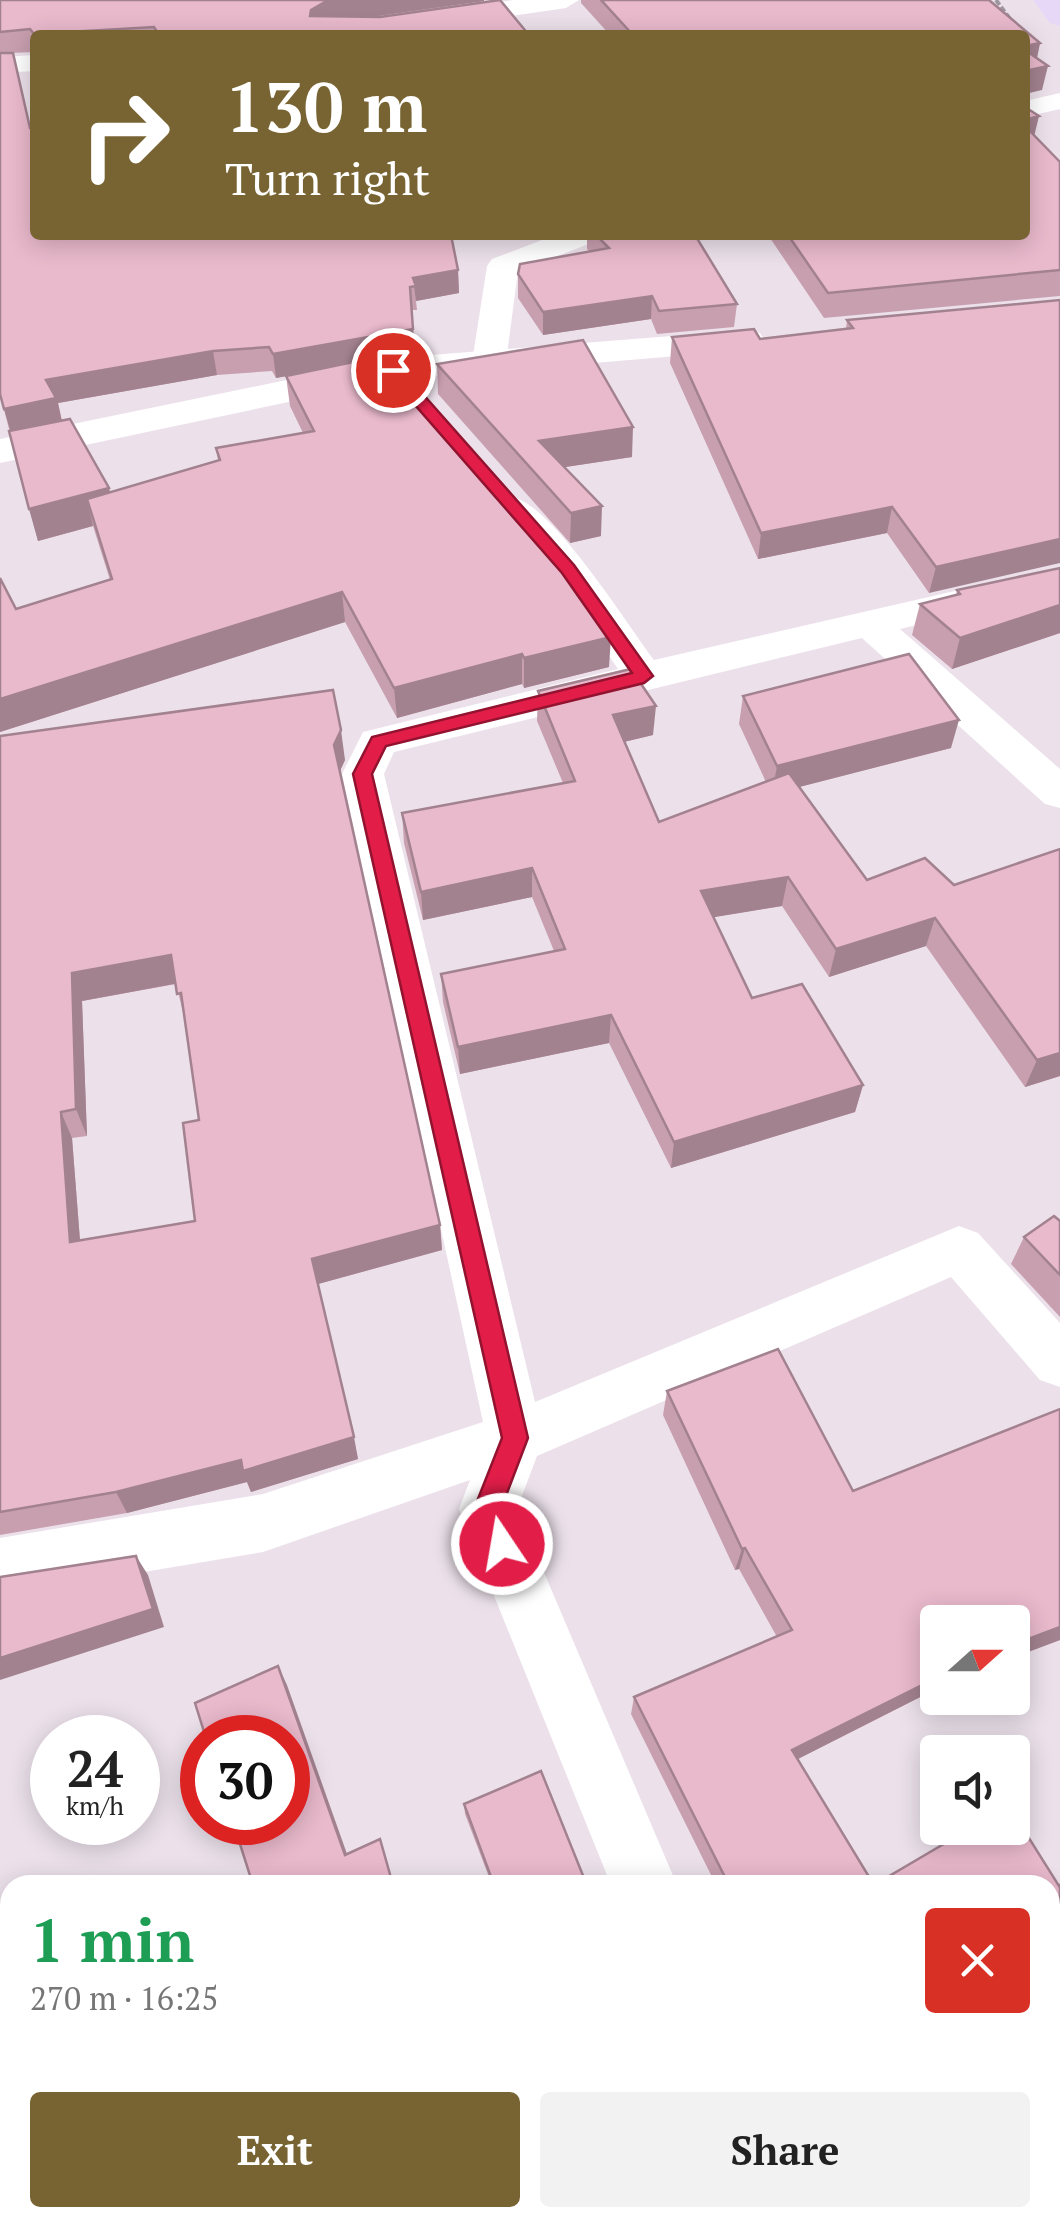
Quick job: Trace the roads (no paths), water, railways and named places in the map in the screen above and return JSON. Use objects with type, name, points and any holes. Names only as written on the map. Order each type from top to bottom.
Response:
[{"type":"main road","points":[[1047,0],[1060,17]]},
{"type":"street","points":[[362,30],[566,0]]},
{"type":"street","points":[[0,66],[30,63]]},
{"type":"street","points":[[1030,108],[1060,101]]},
{"type":"street","points":[[489,362],[503,266],[570,240]]},
{"type":"street","points":[[0,451],[393,370],[783,338]]},
{"type":"street","points":[[393,370],[430,412]]},
{"type":"street","points":[[480,469],[568,569],[644,676]]},
{"type":"street","points":[[640,1875],[488,1509],[515,1438],[362,774],[378,742],[1060,579]]},
{"type":"street","points":[[870,624],[1060,793]]},
{"type":"street","points":[[0,1566],[264,1523],[515,1438],[959,1250],[1060,1362]]}]
